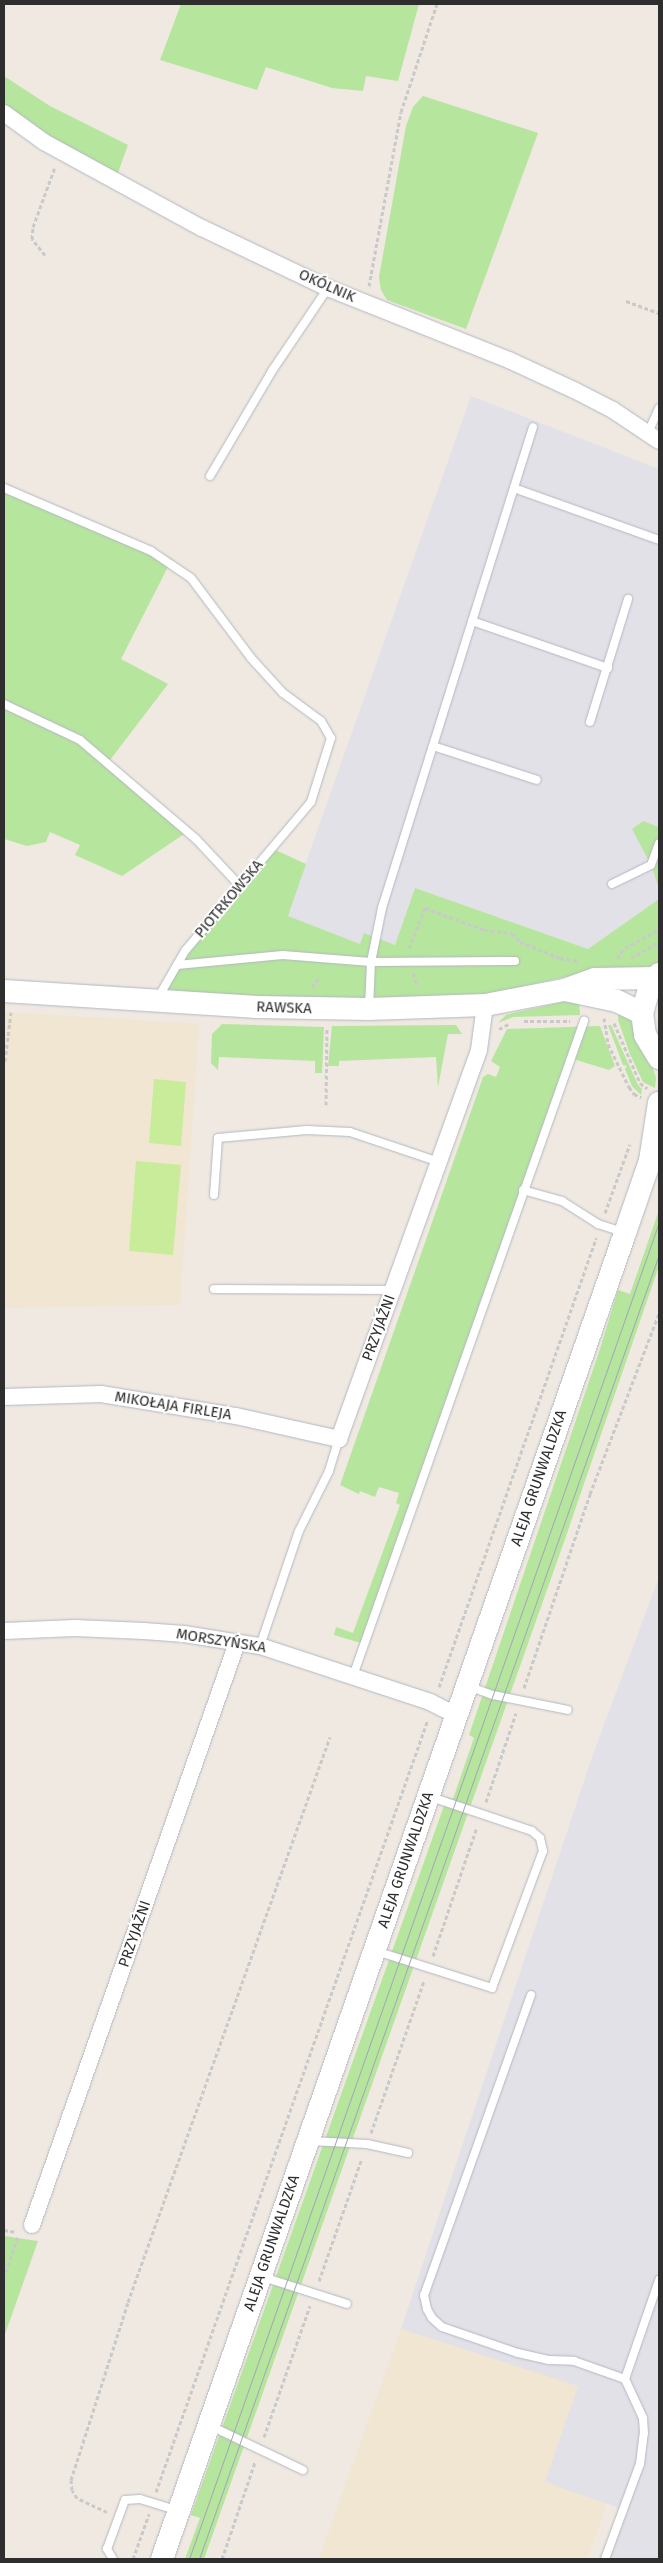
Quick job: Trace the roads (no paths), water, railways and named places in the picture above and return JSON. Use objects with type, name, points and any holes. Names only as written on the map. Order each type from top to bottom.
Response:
[{"type":"main road","name":"RAWSKA","points":[[8,999],[369,1009],[485,1005],[564,990],[595,979],[657,976]]},
{"type":"main road","points":[[657,976],[644,1000],[642,1013],[645,1035],[659,1058]]},
{"type":"main road","name":"RAWSKA","points":[[564,990],[617,1001],[642,1013]]},
{"type":"main road","name":"ALEJA GRUNWALDZKA","points":[[162,2559],[625,1233],[655,1154],[652,1095]]},
{"type":"street","name":"OKÓLNIK","points":[[4,112],[61,151],[202,228],[328,288],[509,360],[574,390],[613,410],[654,437]]},
{"type":"street","name":"PRZYJAŹNI","points":[[339,1439],[479,1050],[485,1005]]},
{"type":"street","name":"MIKOŁAJA FIRLEJA","points":[[4,1397],[101,1394],[236,1416],[339,1439]]},
{"type":"street","name":"MORSZYŃSKA","points":[[4,1631],[76,1628],[134,1630],[184,1634],[260,1646],[434,1703],[456,1715]]},
{"type":"street","name":"PRZYJAŹNI","points":[[27,2229],[237,1643]]},
{"type":"lane","points":[[210,476],[272,371],[328,288]]},
{"type":"lane","points":[[654,437],[659,408]]},
{"type":"lane","points":[[369,1009],[371,962],[382,908],[533,427]]},
{"type":"lane","name":"PIOTRKOWSKA","points":[[4,488],[151,551],[191,578],[251,658],[283,693],[316,716],[329,732],[331,738],[311,802],[185,951],[155,1002]]},
{"type":"lane","points":[[514,488],[659,540]]},
{"type":"lane","points":[[590,722],[628,599]]},
{"type":"lane","points":[[472,621],[608,668]]},
{"type":"lane","points":[[4,704],[80,740],[196,839],[240,886]]},
{"type":"lane","points":[[433,746],[536,780]]},
{"type":"lane","points":[[612,884],[651,865],[659,846]]},
{"type":"lane","points":[[177,965],[283,955],[371,962],[515,961]]},
{"type":"lane","points":[[353,1676],[584,1021]]},
{"type":"lane","points":[[214,1195],[218,1138],[307,1130],[350,1132],[439,1162]]},
{"type":"lane","points":[[524,1190],[562,1201],[601,1225],[625,1233]]},
{"type":"lane","points":[[214,1289],[393,1290]]},
{"type":"lane","name":"PRZYJAŹNI","points":[[260,1646],[299,1532],[329,1471],[339,1439]]},
{"type":"lane","points":[[467,1686],[493,1695],[568,1710]]},
{"type":"lane","points":[[374,1950],[492,1988],[543,1851],[540,1838],[532,1831],[428,1796]]},
{"type":"lane","points":[[531,1995],[424,2295],[426,2309],[442,2327],[518,2353],[549,2360],[574,2362],[625,2379]]},
{"type":"lane","points":[[308,2140],[367,2144],[408,2152]]},
{"type":"lane","points":[[261,2276],[347,2304]]},
{"type":"lane","points":[[605,2559],[640,2464],[644,2433],[642,2418],[625,2379],[659,2280]]},
{"type":"lane","points":[[209,2425],[303,2470]]},
{"type":"lane","points":[[113,2559],[107,2549],[125,2500],[140,2499],[179,2511]]},
{"type":"tram line","points":[[189,2559],[659,1222]]},
{"type":"tram line","points":[[199,2559],[659,1254]]}]
